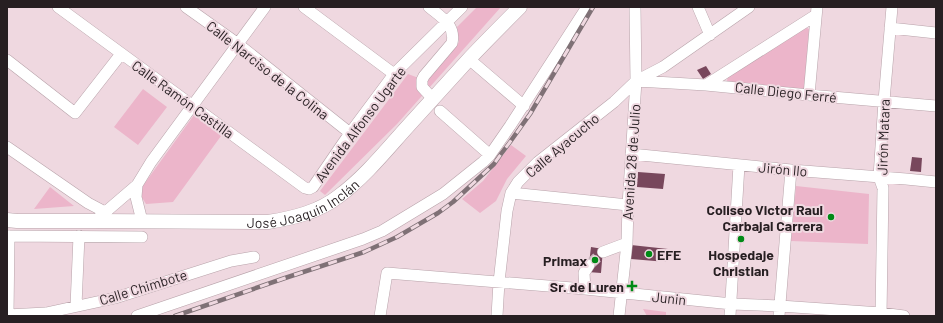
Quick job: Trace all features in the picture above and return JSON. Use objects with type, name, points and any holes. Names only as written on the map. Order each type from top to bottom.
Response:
[{"type":"main road","name":"José Joaquín Inclán","points":[[7,220],[16,221],[100,216],[142,221],[268,222],[288,219],[322,207],[339,197],[354,184],[436,105],[469,59],[520,7]]},
{"type":"street","name":"Calle Ramón Castilla","points":[[58,7],[305,188],[309,189]]},
{"type":"street","name":"Calle Narciso de la Colina","points":[[186,7],[238,44],[350,134]]},
{"type":"street","points":[[7,147],[88,203],[100,216],[137,185],[151,162],[265,7]]},
{"type":"street","points":[[304,7],[394,74]]},
{"type":"street","points":[[429,7],[447,21],[454,37],[452,43],[424,76],[422,80],[422,87],[436,105],[490,155]]},
{"type":"street","name":"Avenida Alfonso Ugarte","points":[[309,189],[313,187],[394,74],[462,7]]},
{"type":"street","points":[[137,316],[363,239],[382,231],[443,194],[490,155],[524,106],[587,7]]},
{"type":"street","points":[[698,7],[710,35]]},
{"type":"street","name":"Calle Ayacucho","points":[[497,316],[499,282],[507,211],[511,193],[518,182],[538,162],[614,102],[636,81],[663,67],[749,7]]},
{"type":"street","name":"Jirón Matara","points":[[881,315],[883,188],[879,177],[892,7]]},
{"type":"street","name":"Avenida 28 de Julio","points":[[619,316],[627,243],[636,81],[635,8]]},
{"type":"street","points":[[706,84],[816,11]]},
{"type":"street","points":[[809,95],[816,11]]},
{"type":"street","points":[[890,28],[936,33]]},
{"type":"street","points":[[7,60],[75,113],[121,54]]},
{"type":"street","points":[[469,59],[524,106]]},
{"type":"street","name":"Calle Diego Ferré","points":[[636,81],[706,84],[936,106]]},
{"type":"street","name":"Jirón Ilo","points":[[631,154],[791,170],[936,182]]},
{"type":"street","points":[[730,316],[732,304],[739,165]]},
{"type":"street","points":[[780,311],[791,170]]},
{"type":"street","points":[[137,185],[136,197],[142,221]]},
{"type":"street","points":[[511,193],[628,205]]},
{"type":"street","points":[[8,315],[8,236],[142,237]]},
{"type":"street","points":[[76,306],[79,236]]},
{"type":"street","points":[[603,252],[627,243]]},
{"type":"street","name":"Calle Chimbote","points":[[8,315],[46,313],[115,298],[231,260],[254,257]]},
{"type":"street","points":[[585,289],[584,273],[589,265]]},
{"type":"street","name":"Junin","points":[[380,316],[387,273],[585,289],[732,304],[780,311],[904,316]]},
{"type":"shaded area","points":[[477,7],[501,7],[397,124],[325,195],[320,191],[408,74],[424,80],[459,42],[457,27]]},
{"type":"shaded area","points":[[805,27],[809,29],[804,90],[727,81],[728,76]]},
{"type":"shaded area","points":[[143,89],[167,107],[138,145],[114,127]]},
{"type":"shaded area","points":[[194,115],[221,136],[173,202],[146,204],[141,196],[142,187]]},
{"type":"shaded area","points":[[511,145],[526,156],[507,179],[496,201],[480,213],[462,199],[483,181]]},
{"type":"shaded area","name":"Coliseo Victor Raul Carbajal Carrera","points":[[796,186],[869,194],[868,244],[791,241]]},
{"type":"shaded area","points":[[50,187],[74,206],[34,209]]},
{"type":"shaded area","points":[[643,309],[666,312],[666,316],[647,316]]},
{"type":"building","points":[[706,66],[711,74],[703,79],[697,70]]},
{"type":"building","points":[[912,157],[922,158],[921,172],[910,171]]},
{"type":"building","points":[[638,172],[665,174],[663,189],[637,187]]},
{"type":"building","name":"EFE","points":[[631,245],[668,249],[667,262],[631,259]]},
{"type":"building","points":[[591,247],[603,249],[601,273],[588,272]]},
{"type":"tunnel","points":[[589,265],[603,252]]},
{"type":"railway","points":[[175,316],[364,252],[397,237],[438,213],[453,202],[494,164],[510,142],[530,114],[593,7]]},
{"type":"place","name":"Coliseo Victor Raul Carbajal Carrera","points":[[831,217]]},
{"type":"place","name":"Hospedaje Christian","points":[[741,239]]},
{"type":"place","name":"EFE","points":[[649,254]]},
{"type":"place","name":"Primax","points":[[595,260]]},
{"type":"place","name":"Sr. de Luren","points":[[632,286]]}]
